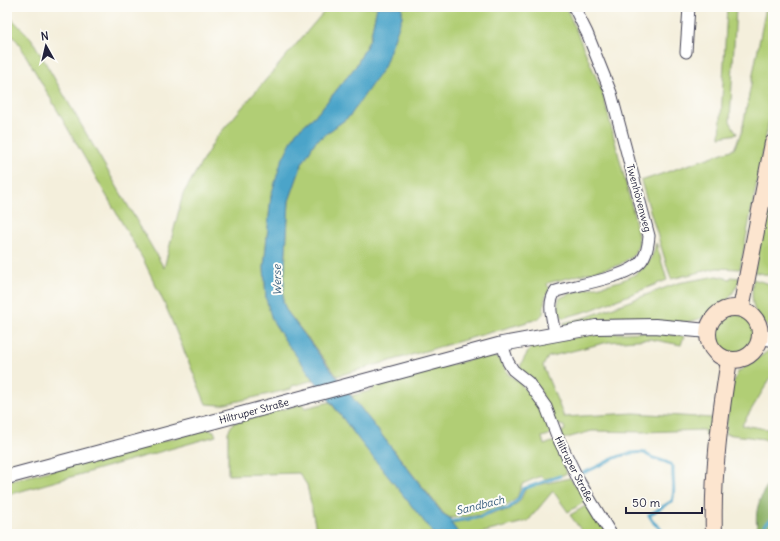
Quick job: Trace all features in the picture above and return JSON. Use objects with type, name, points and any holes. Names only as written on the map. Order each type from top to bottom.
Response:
[{"type":"main road","points":[[741,309],[773,143]]},
{"type":"main road","points":[[732,308],[741,309],[749,313],[766,338],[744,358],[729,360],[714,351],[709,341],[708,331],[711,323],[720,313],[732,308]]},
{"type":"main road","points":[[714,534],[713,507],[721,411],[729,360]]},
{"type":"street","name":"Twenhövenweg","points":[[555,334],[550,305],[551,297],[556,291],[622,273],[637,266],[645,255],[649,236],[611,93],[587,33],[574,7]]},
{"type":"street","points":[[686,52],[689,7]]},
{"type":"street","name":"Hiltruper Straße","points":[[7,477],[502,344],[596,327],[655,326],[708,331]]},
{"type":"street","name":"Hiltruper Straße","points":[[502,344],[508,362],[513,370],[528,382],[546,407],[557,436],[585,493],[611,534]]},
{"type":"green space","points":[[328,7],[377,7],[370,39],[356,66],[318,113],[296,132],[271,196],[264,267],[266,299],[314,380],[292,386],[291,389],[221,405],[206,404],[166,307],[144,261],[18,42],[7,31],[7,14],[31,38],[164,268],[183,194],[216,138]]},
{"type":"green space","points":[[402,7],[566,7],[602,91],[634,215],[639,243],[633,256],[619,265],[548,283],[547,285],[550,289],[545,298],[543,314],[538,319],[337,376],[286,310],[283,301],[289,201],[302,164],[315,142],[350,116],[402,17]]},
{"type":"green space","points":[[727,7],[736,7],[730,121],[737,134],[720,137]]},
{"type":"green space","points":[[766,7],[773,7],[773,100],[740,269],[717,268],[671,279],[641,181],[734,149],[742,131]]},
{"type":"green space","points":[[773,176],[773,276],[754,272]]},
{"type":"green space","points":[[656,243],[667,280],[591,310],[563,318],[561,316],[558,306],[560,298],[631,277],[642,269],[651,258]]},
{"type":"green space","points":[[717,276],[730,279],[731,277],[740,278],[736,287],[725,303],[719,309],[703,318],[684,322],[567,326],[563,323],[587,317],[678,283]]},
{"type":"green space","points":[[753,279],[773,285],[773,329],[760,320],[756,314],[752,295]]},
{"type":"green space","points":[[734,314],[742,316],[748,320],[752,326],[754,334],[752,342],[748,348],[742,352],[734,354],[726,352],[720,348],[716,342],[714,334],[716,326],[720,320],[726,316]]},
{"type":"green space","points":[[649,332],[684,336],[681,345],[650,339],[608,342],[548,357],[543,366],[564,417],[634,413],[712,418],[711,435],[705,435],[704,430],[642,432],[592,431],[563,439],[561,432],[565,430],[564,426],[556,424],[541,392],[533,379],[520,368],[531,348],[541,344],[575,337],[612,333]]},
{"type":"green space","points":[[773,349],[773,374],[742,425],[773,430],[773,445],[764,439],[725,434],[732,386],[738,372]]},
{"type":"green space","points":[[489,355],[499,359],[508,374],[519,382],[540,408],[551,433],[542,437],[544,445],[552,442],[555,443],[567,474],[544,479],[541,476],[522,484],[517,498],[508,505],[493,509],[481,515],[450,518],[444,514],[351,396],[373,390],[373,384]]},
{"type":"green space","points":[[330,402],[434,534],[317,534],[307,485],[299,473],[228,475],[228,432],[233,423],[302,404],[305,408]]},
{"type":"green space","points":[[208,429],[214,431],[216,436],[7,495],[7,482]]},
{"type":"green space","points":[[773,476],[773,534],[758,534],[756,518],[757,510],[764,490]]},
{"type":"green space","points":[[570,478],[586,501],[568,512],[553,491],[528,521],[477,534],[459,534],[451,523],[482,518],[495,512],[508,511],[520,501],[525,490],[529,487]]},
{"type":"green space","points":[[589,504],[608,534],[584,534],[570,515]]},
{"type":"water","name":"Werse","points":[[377,7],[402,7],[402,17],[384,67],[350,116],[315,142],[302,164],[289,201],[283,301],[286,310],[321,357],[443,514],[450,518],[451,523],[459,534],[434,534],[359,440],[286,342],[272,320],[266,299],[264,267],[271,196],[281,162],[296,132],[318,113],[356,66],[370,39]]},
{"type":"waterway","name":"Sandbach","points":[[583,473],[620,456],[636,453],[645,453],[648,456],[670,464],[673,467],[674,493],[672,501],[649,515],[654,523],[667,534]]},
{"type":"waterway","name":"Sandbach","points":[[448,522],[481,517],[495,510],[508,509],[518,500],[523,489],[560,476]]},
{"type":"waterway","name":"Sandbach","points":[[760,534],[765,524],[773,518]]}]
